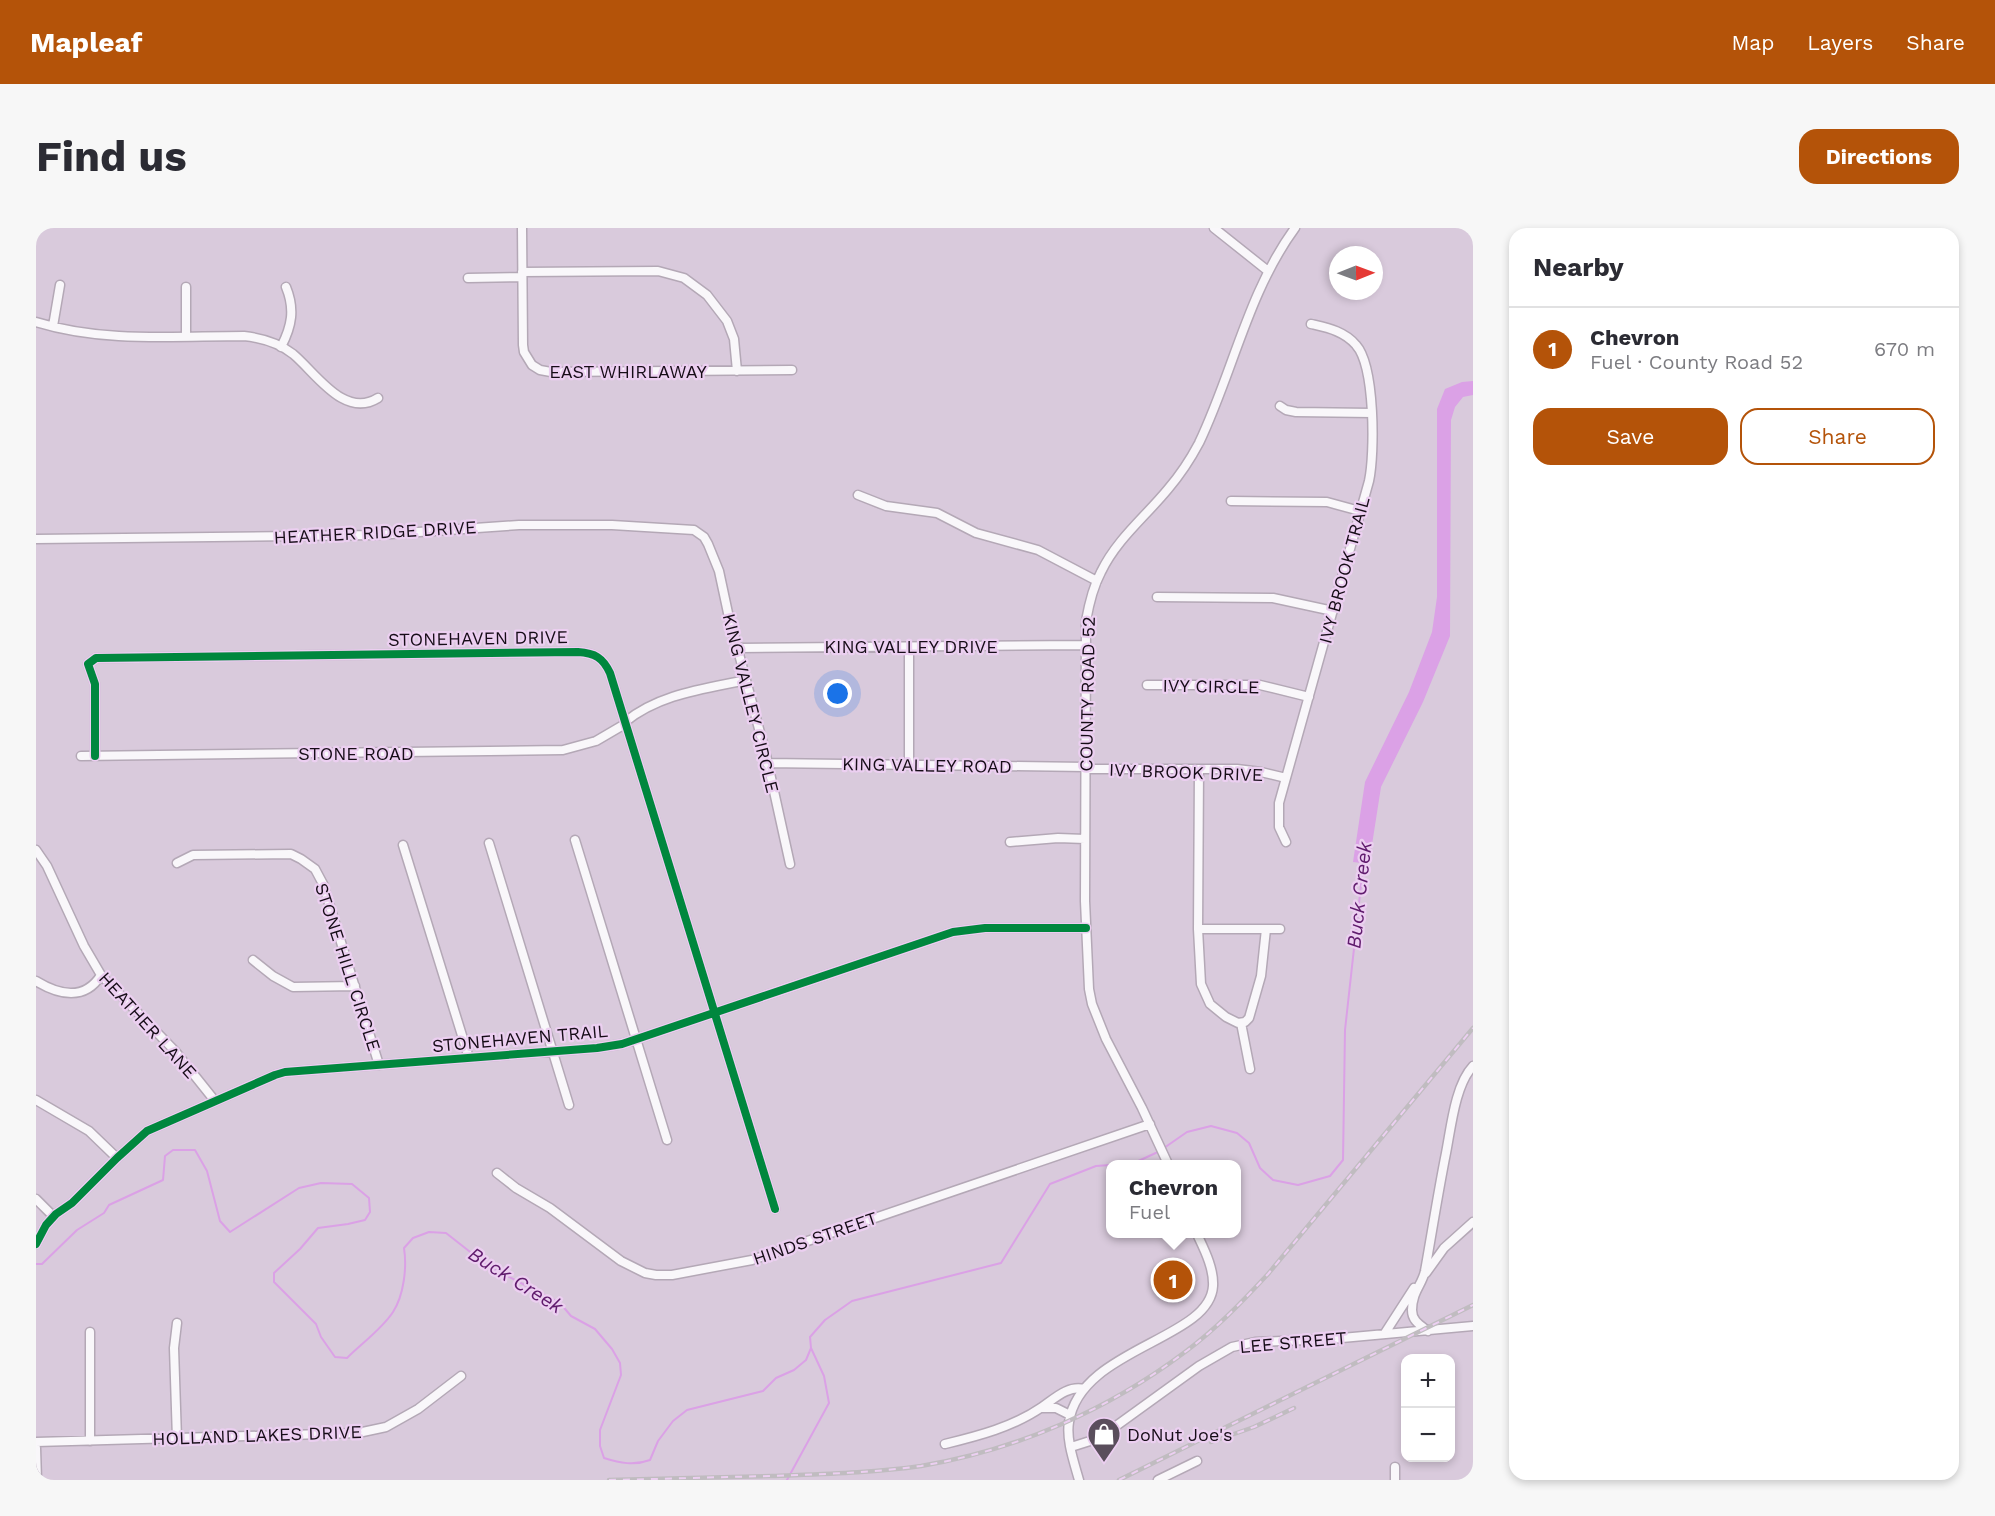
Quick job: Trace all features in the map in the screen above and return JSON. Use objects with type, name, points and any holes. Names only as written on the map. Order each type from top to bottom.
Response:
[{"type":"street","name":"EAST WHIRLAWAY","points":[[522,228],[524,352],[532,364],[540,370],[595,373],[792,370]]},
{"type":"street","points":[[1214,228],[1268,271]]},
{"type":"street","name":"COUNTY ROAD 52","points":[[1166,1160],[1106,1039],[1092,1004],[1087,976],[1084,645],[1086,621],[1096,582],[1116,548],[1167,490],[1200,443],[1268,271],[1295,228]]},
{"type":"street","points":[[468,278],[522,274],[658,271],[684,278],[707,295],[727,321],[734,339],[737,371]]},
{"type":"street","points":[[53,326],[60,285]]},
{"type":"street","points":[[186,287],[186,336]]},
{"type":"street","points":[[281,347],[289,329],[292,313],[286,287]]},
{"type":"street","points":[[36,321],[53,326],[130,337],[256,337],[292,353],[323,383],[349,402],[365,404],[378,398]]},
{"type":"street","name":"IVY BROOK TRAIL","points":[[1286,842],[1280,831],[1278,816],[1280,803],[1370,474],[1371,413],[1368,373],[1360,350],[1342,334],[1311,324]]},
{"type":"street","points":[[1280,406],[1296,412],[1371,413]]},
{"type":"street","points":[[858,495],[886,506],[937,513],[976,533],[1038,550],[1096,582]]},
{"type":"street","points":[[1232,501],[1327,502],[1360,511]]},
{"type":"street","name":"HEATHER RIDGE DRIVE","points":[[36,539],[376,535],[494,526],[563,525],[686,529],[699,533],[708,543]]},
{"type":"street","name":"KING VALLEY CIRCLE","points":[[708,543],[719,571],[790,864]]},
{"type":"street","points":[[1157,597],[1273,597],[1333,611]]},
{"type":"street","name":"KING VALLEY DRIVE","points":[[738,648],[1084,645]]},
{"type":"street","points":[[909,646],[909,765]]},
{"type":"street","name":"STONEHAVEN DRIVE","points":[[95,756],[95,684],[88,664],[96,658],[584,652],[597,656],[605,663],[610,673],[775,1209]]},
{"type":"street","name":"STONE ROAD","points":[[81,756],[563,750],[596,741],[646,708],[676,695],[746,680]]},
{"type":"street","name":"IVY CIRCLE","points":[[1147,685],[1260,685],[1309,697]]},
{"type":"street","name":"KING VALLEY ROAD","points":[[767,763],[1086,768]]},
{"type":"street","name":"IVY BROOK DRIVE","points":[[1086,768],[1251,770],[1286,778]]},
{"type":"street","points":[[1199,770],[1199,975],[1205,995],[1217,1011],[1233,1022],[1241,1023],[1249,1018],[1263,961],[1266,929]]},
{"type":"street","points":[[1010,842],[1058,838],[1085,839]]},
{"type":"street","points":[[575,840],[667,1140]]},
{"type":"street","points":[[489,843],[569,1106]]},
{"type":"street","points":[[403,845],[469,1059]]},
{"type":"street","name":"HEATHER LANE","points":[[36,850],[51,872],[84,946],[101,975],[175,1051],[215,1101]]},
{"type":"street","name":"STONE HILL CIRCLE","points":[[177,863],[193,855],[272,853],[291,854],[309,863],[323,884],[379,1065]]},
{"type":"street","name":"STONEHAVEN TRAIL","points":[[36,1244],[46,1225],[56,1214],[72,1203],[147,1131],[260,1080],[285,1072],[610,1047],[952,932],[985,928],[1086,928]]},
{"type":"street","points":[[1198,929],[1280,929]]},
{"type":"street","points":[[253,960],[273,976],[293,987],[355,986]]},
{"type":"street","points":[[36,981],[50,989],[65,993],[82,992],[95,985],[101,975]]},
{"type":"street","points":[[1241,1023],[1250,1070]]},
{"type":"street","points":[[1428,1330],[1417,1323],[1412,1309],[1417,1287],[1424,1275],[1453,1115],[1459,1093],[1468,1071],[1473,1066]]},
{"type":"street","points":[[36,1100],[89,1131],[117,1158]]},
{"type":"street","name":"HINDS STREET","points":[[497,1173],[516,1188],[550,1208],[621,1261],[645,1272],[663,1276],[752,1260],[1150,1125]]},
{"type":"street","points":[[36,1199],[51,1214],[56,1214]]},
{"type":"street","points":[[1385,1333],[1405,1300],[1444,1248],[1473,1222]]},
{"type":"street","points":[[1079,1480],[1068,1430],[1070,1415],[1084,1389],[1094,1378],[1112,1364],[1192,1318],[1206,1306],[1213,1288],[1213,1275],[1199,1238]]},
{"type":"street","points":[[177,1323],[174,1348],[177,1439]]},
{"type":"street","name":"LEE STREET","points":[[1071,1447],[1090,1441],[1116,1426],[1199,1366],[1232,1347],[1255,1342],[1331,1339],[1473,1326]]},
{"type":"street","points":[[90,1332],[90,1441]]},
{"type":"street","name":"HOLLAND LAKES DRIVE","points":[[36,1442],[358,1433],[386,1427],[418,1409],[461,1376]]},
{"type":"street","points":[[945,1444],[989,1432],[1039,1409],[1070,1390],[1084,1389]]},
{"type":"street","points":[[1039,1409],[1056,1408],[1070,1415]]},
{"type":"street","points":[[36,1448],[37,1480]]},
{"type":"street","points":[[1158,1480],[1197,1461]]},
{"type":"street","points":[[1395,1467],[1395,1480]]},
{"type":"shaded area","points":[[1473,381],[1473,395],[1463,397],[1455,407],[1451,420],[1450,636],[1423,702],[1381,787],[1369,864],[1353,862],[1365,782],[1409,692],[1432,632],[1437,597],[1437,409],[1445,389],[1462,382]]},
{"type":"waterway","name":"Buck Creek","points":[[1164,1148],[1187,1132],[1211,1126],[1237,1133],[1249,1143],[1260,1168],[1273,1180],[1298,1185],[1330,1176],[1343,1160],[1345,1030],[1362,876],[1361,861]]},
{"type":"waterway","name":"Buck Creek","points":[[36,1264],[42,1264],[77,1230],[104,1213],[109,1205],[163,1180],[165,1156],[173,1150],[195,1150],[207,1171],[220,1221],[230,1232],[299,1188],[321,1183],[352,1184],[369,1198],[370,1212],[365,1220],[318,1228],[300,1249],[274,1273],[274,1282],[316,1324],[321,1337],[335,1357],[347,1358],[378,1330],[393,1312],[400,1298],[404,1281],[404,1248],[413,1238],[429,1232],[446,1233],[488,1266],[560,1303],[571,1316],[595,1329],[612,1349],[620,1363],[621,1375],[600,1430],[600,1446],[604,1458],[638,1463],[650,1460],[658,1441],[673,1421],[687,1410],[763,1391],[776,1378],[794,1370],[806,1360],[811,1348],[810,1337],[825,1320],[852,1301],[1001,1263],[1050,1184],[1096,1166],[1106,1165]]},
{"type":"waterway","name":"Buck Creek","points":[[1140,1160],[1160,1151]]},
{"type":"waterway","points":[[787,1480],[829,1403],[824,1376],[811,1348]]},
{"type":"railway","points":[[609,1480],[828,1474],[921,1466],[992,1450],[1060,1425],[1093,1409],[1125,1392],[1185,1352],[1238,1305],[1268,1274],[1473,1028]]},
{"type":"railway","points":[[1119,1480],[1473,1305]]},
{"type":"railway","points":[[1211,1442],[1254,1427],[1294,1408]]},
{"type":"cycle path","points":[[95,756],[95,684],[88,664],[96,658],[578,652],[598,657],[610,673],[775,1209]]},
{"type":"cycle path","points":[[36,1244],[46,1225],[56,1214],[72,1203],[147,1131],[275,1075],[285,1072],[597,1048],[622,1044],[953,932],[985,928],[1086,928]]},
{"type":"place","name":"Chevron","points":[[1173,1280]]},
{"type":"place","name":"DoNut Joe's","points":[[1104,1463]]}]
